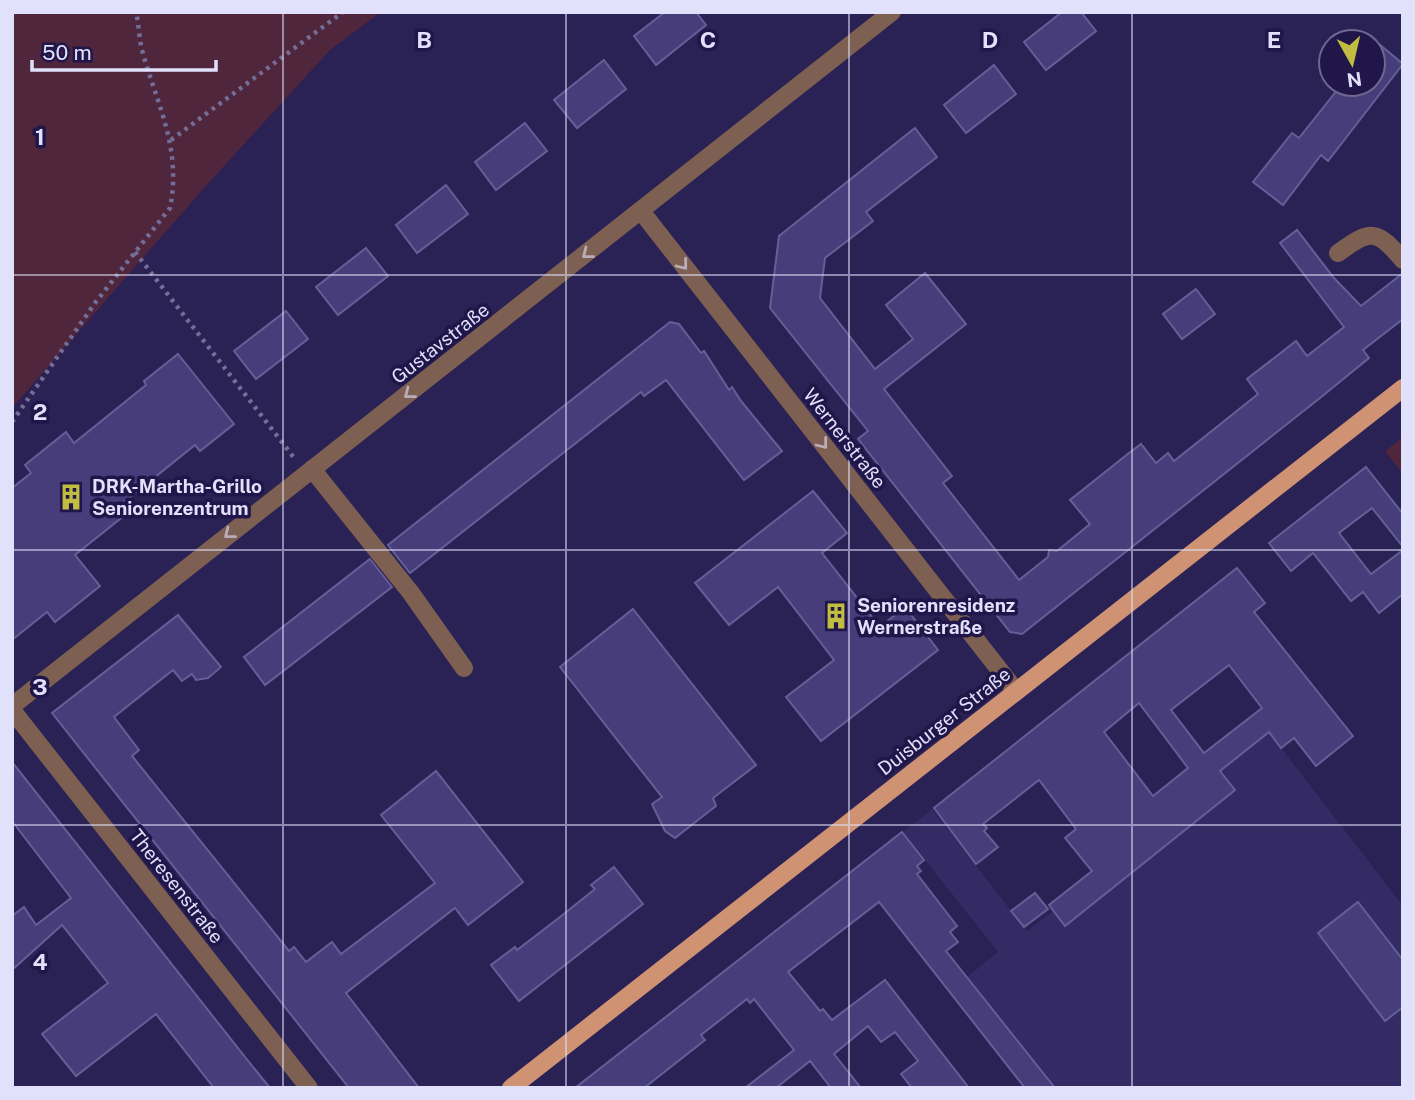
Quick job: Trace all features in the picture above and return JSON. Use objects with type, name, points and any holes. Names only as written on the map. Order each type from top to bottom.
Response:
[{"type":"main road","name":"Duisburger Straße","points":[[511,1088],[1403,387]]},
{"type":"street","name":"Gustavstraße","points":[[12,708],[892,12]]},
{"type":"street","name":"Wernerstraße","points":[[641,211],[1016,691]]},
{"type":"street","points":[[1338,253],[1358,239],[1371,235],[1385,239],[1403,260]]},
{"type":"street","points":[[309,472],[411,593],[464,668]]},
{"type":"street","name":"Theresenstraße","points":[[12,708],[309,1088]]},
{"type":"path","points":[[12,422],[95,303],[170,208],[173,195],[171,140],[141,46],[136,12]]},
{"type":"path","points":[[171,140],[343,12]]},
{"type":"path","points":[[135,252],[309,472]]},
{"type":"shaded area","points":[[12,12],[381,12],[330,50],[204,188],[12,408]]},
{"type":"shaded area","points":[[1403,437],[1403,474],[1385,451]]},
{"type":"shaded area","points":[[1269,732],[1403,906],[1403,1088],[1055,1088],[967,977],[998,952],[903,832],[932,809],[1027,931],[1053,911],[1049,905]]},
{"type":"building","points":[[665,12],[696,12],[706,25],[656,65],[634,36]]},
{"type":"building","points":[[1062,12],[1081,12],[1096,31],[1046,70],[1024,42]]},
{"type":"building","points":[[1387,51],[1403,64],[1387,85]]},
{"type":"building","points":[[604,60],[626,89],[577,128],[554,100]]},
{"type":"building","points":[[994,65],[1016,94],[966,133],[944,105]]},
{"type":"building","points":[[1331,98],[1377,98],[1328,161],[1321,155],[1283,205],[1253,182],[1292,133],[1299,138]]},
{"type":"building","points":[[525,123],[547,151],[496,190],[475,162]]},
{"type":"building","points":[[915,128],[937,157],[866,212],[873,221],[825,258],[820,298],[875,369],[913,339],[886,305],[925,273],[966,324],[884,389],[952,476],[943,483],[1019,580],[1048,557],[1049,550],[1057,551],[1090,524],[1070,500],[1129,453],[1141,444],[1156,463],[1168,453],[1174,461],[1258,394],[1247,379],[1296,341],[1307,356],[1344,327],[1280,243],[1297,230],[1334,278],[1361,306],[1403,273],[1403,319],[1363,350],[1369,358],[1320,398],[1022,634],[1010,632],[858,439],[868,431],[770,308],[779,236]]},
{"type":"building","points":[[446,185],[468,214],[417,253],[396,225]]},
{"type":"building","points":[[366,248],[388,276],[338,315],[316,287]]},
{"type":"building","points":[[1196,289],[1215,314],[1182,339],[1163,314]]},
{"type":"building","points":[[286,311],[308,339],[256,379],[234,351]]},
{"type":"building","points":[[670,322],[679,324],[701,353],[704,351],[729,390],[732,387],[782,451],[744,480],[666,380],[644,396],[641,392],[410,573],[388,545]]},
{"type":"building","name":"DRK-Martha-Grillo Seniorenzentrum","points":[[178,354],[234,424],[200,451],[195,445],[118,507],[125,515],[75,555],[100,586],[55,622],[47,612],[12,640],[12,488],[31,473],[25,465],[66,432],[74,443],[146,385],[144,381]]},
{"type":"building","points":[[1366,467],[1403,514],[1403,547],[1372,508],[1339,533],[1371,574],[1403,550],[1403,594],[1379,613],[1363,592],[1351,601],[1313,553],[1291,571],[1269,543]]},
{"type":"building","name":"Seniorenresidenz Wernerstraße","points":[[813,491],[847,533],[822,553],[880,627],[905,607],[938,650],[821,741],[786,697],[834,660],[778,587],[729,625],[695,583]]},
{"type":"building","points":[[370,559],[392,587],[265,685],[244,657]]},
{"type":"building","points":[[1237,568],[1265,603],[1254,612],[1353,736],[1316,766],[1294,738],[1281,748],[1269,732],[1220,771],[1235,790],[1065,926],[1049,905],[1092,871],[1065,838],[1076,829],[1039,780],[983,824],[987,828],[984,831],[998,847],[976,864],[934,808]],"holes":[[[1229,665],[1262,708],[1204,753],[1171,710]],[[1139,703],[1188,768],[1153,796],[1104,732]]]},
{"type":"building","points":[[633,609],[756,765],[713,798],[716,806],[675,838],[665,831],[652,804],[662,797],[560,667]]},
{"type":"building","points":[[178,615],[221,667],[208,678],[196,680],[192,674],[182,681],[173,670],[114,717],[139,750],[132,756],[289,951],[294,947],[306,962],[332,942],[341,954],[435,883],[381,815],[436,771],[523,882],[468,925],[455,908],[346,993],[419,1088],[349,1088],[52,713]]},
{"type":"building","points":[[12,762],[270,1088],[214,1088],[156,1014],[76,1076],[42,1034],[108,983],[62,925],[12,970],[12,916],[24,907],[36,925],[71,898],[12,821]]},
{"type":"building","points":[[902,832],[924,860],[917,866],[921,871],[917,874],[957,926],[950,932],[958,942],[946,951],[1055,1088],[1025,1088],[879,902],[788,972],[820,1011],[823,1009],[832,1020],[885,980],[969,1088],[912,1088],[901,1074],[918,1061],[895,1032],[881,1042],[868,1026],[834,1054],[861,1088],[831,1088],[810,1061],[776,1088],[745,1088],[794,1050],[754,999],[750,1003],[747,999],[701,1035],[705,1040],[644,1088],[575,1088]]},
{"type":"building","points":[[614,867],[643,904],[519,1001],[491,965],[515,947],[517,950],[560,917],[595,889],[591,885]]},
{"type":"building","points":[[1035,893],[1048,909],[1024,927],[1011,911]]},
{"type":"building","points":[[1358,902],[1403,960],[1403,1007],[1385,1021],[1318,933]]},
{"type":"place","name":"DRK-Martha-Grillo Seniorenzentrum","points":[[71,497]]},
{"type":"place","name":"Seniorenresidenz Wernerstraße","points":[[836,616]]}]
